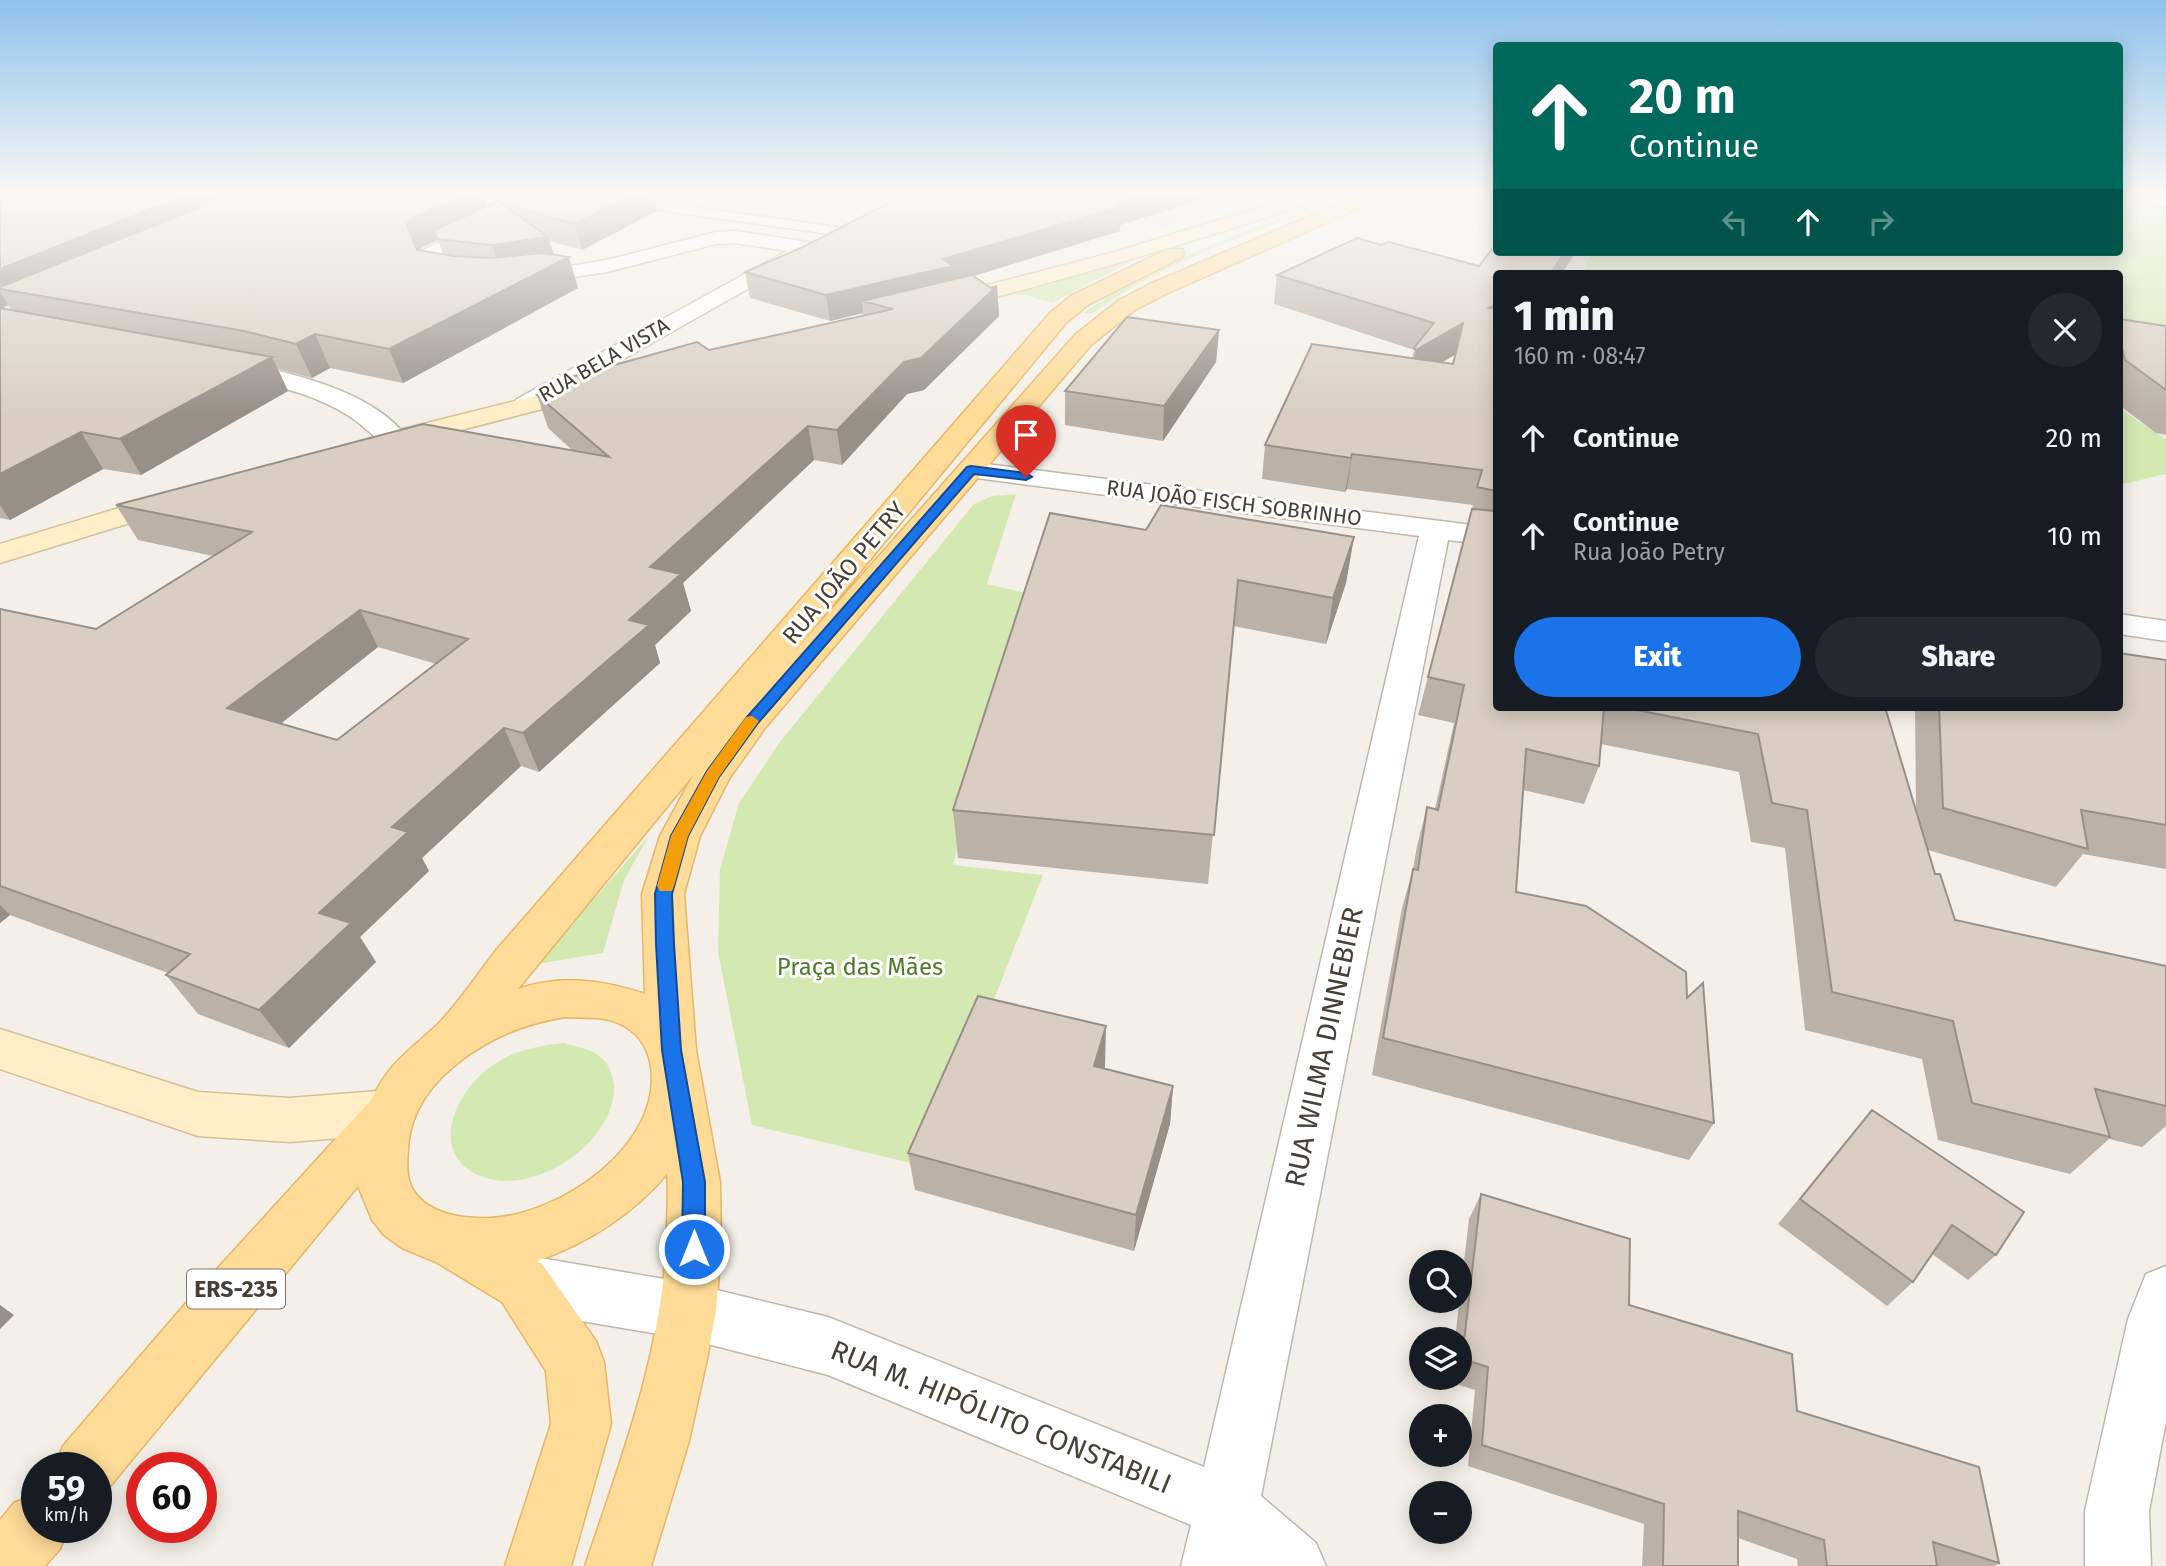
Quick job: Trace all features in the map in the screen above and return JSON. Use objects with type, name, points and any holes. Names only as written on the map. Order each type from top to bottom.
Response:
[{"type":"main road","points":[[1043,309],[992,302],[927,309],[1080,269]]},
{"type":"main road","name":"RUA JOÃO PETRY","points":[[456,1037],[523,949],[902,505],[1043,309],[1080,300],[1141,269]]},
{"type":"main road","name":"RUA JOÃO PETRY","points":[[674,1068],[663,894],[680,836],[712,775],[752,720],[1083,340],[1104,321],[1158,289],[1204,269]]},
{"type":"main road","points":[[369,446],[620,382]]},
{"type":"main road","points":[[0,554],[199,494]]},
{"type":"main road","points":[[538,1566],[580,1424],[575,1362],[522,1283],[448,1242],[408,1224],[384,1193],[380,1155],[390,1112],[416,1073],[456,1037],[496,1014],[540,999],[584,996],[622,1004],[653,1022],[674,1068],[694,1182],[694,1249],[688,1311],[658,1441],[618,1566]]},
{"type":"main road","points":[[0,1048],[198,1114],[290,1120],[390,1112]]},
{"type":"main road","points":[[448,1242],[497,1244],[551,1231],[601,1204],[641,1166],[667,1126],[674,1068]]},
{"type":"main road","name":"ERS-235","points":[[98,1452],[242,1281],[390,1112]]},
{"type":"main road","points":[[3,1566],[22,1543]]},
{"type":"street","points":[[435,269],[436,274],[494,280],[556,275],[586,269]]},
{"type":"street","name":"RUA BELA VISTA","points":[[526,404],[769,269]]},
{"type":"street","points":[[208,365],[261,373],[310,386],[359,409],[395,439]]},
{"type":"street","name":"RUA JOÃO FISCH SOBRINHO","points":[[971,470],[1493,537]]},
{"type":"street","name":"RUA WILMA DINNEBIER","points":[[1220,1537],[1435,528]]},
{"type":"street","points":[[2123,625],[2166,631]]},
{"type":"street","name":"RUA M. HIPÓLITO CONSTABILI","points":[[522,1283],[688,1311],[828,1346],[1220,1537],[1293,1566]]},
{"type":"street","points":[[2118,1566],[2117,1511],[2157,1319],[2166,1294]]},
{"type":"green space","points":[[1102,269],[1117,269],[1052,303],[1025,295],[1011,295]]},
{"type":"green space","points":[[1158,269],[1167,269],[1121,294],[1092,314],[1084,313],[1113,294]]},
{"type":"green space","points":[[2166,269],[2166,359],[2123,339],[2123,270],[1585,270]]},
{"type":"green space","points":[[2123,411],[2166,439],[2166,474],[2123,484]]},
{"type":"green space","name":"Praça das Mães","points":[[1016,494],[987,584],[1027,593],[953,865],[1043,875],[928,1167],[752,1125],[718,952],[720,869],[739,803],[779,743],[974,504],[992,496]]},
{"type":"green space","points":[[649,836],[624,880],[603,953],[537,964]]},
{"type":"green space","points":[[564,1043],[594,1053],[603,1059],[610,1069],[614,1088],[610,1109],[600,1128],[585,1146],[545,1173],[501,1181],[480,1176],[465,1166],[455,1154],[451,1126],[463,1096],[473,1083],[494,1064],[512,1055],[532,1048]]},
{"type":"building","points":[[45,269],[545,269],[389,349],[315,334],[296,344],[244,331],[0,287]]},
{"type":"building","points":[[752,269],[940,269],[826,295],[745,272]]},
{"type":"building","points":[[1290,269],[1553,269],[1493,270],[1493,306],[1489,308],[1493,309],[1493,490],[1477,487],[1482,470],[1352,454],[1351,458],[1265,445],[1312,344],[1453,364],[1463,323],[1416,350],[1414,348],[1434,323],[1277,275]]},
{"type":"building","points":[[972,275],[991,288],[997,286],[921,358],[904,362],[837,430],[808,426],[650,567],[681,574],[629,620],[649,625],[523,733],[504,728],[392,827],[408,832],[319,913],[351,923],[259,1010],[166,975],[190,954],[0,886],[0,609],[96,629],[252,532],[116,505],[423,424],[609,457],[537,395],[571,386],[553,382],[697,342],[709,350],[893,309],[862,301]],"holes":[[[360,610],[468,639],[337,740],[227,708]]]},
{"type":"building","points":[[0,308],[272,357],[120,439],[81,432],[0,474]]},
{"type":"building","points":[[1127,317],[1219,330],[1164,406],[1065,391]]},
{"type":"building","points":[[2123,320],[2166,326],[2166,390],[2125,360]]},
{"type":"building","points":[[1161,505],[1354,537],[1333,598],[1238,580],[1214,835],[953,810],[1050,513],[1146,530]]},
{"type":"building","points":[[1472,509],[1493,511],[1493,711],[1604,711],[1599,766],[1526,749],[1516,892],[1586,906],[1686,972],[1687,998],[1703,983],[1714,1123],[1383,1038],[1413,869],[1418,870],[1427,807],[1438,810],[1464,685],[1428,677]]},
{"type":"building","points":[[2123,654],[2166,660],[2166,825],[2081,810],[2088,849],[1943,808],[1939,711],[2123,711]]},
{"type":"building","points":[[1642,711],[1886,711],[1935,874],[1940,874],[1955,920],[2166,966],[2166,1106],[2095,1089],[2110,1137],[1972,1103],[1953,1021],[1832,992],[1807,810],[1772,803],[1758,734]]},
{"type":"building","points":[[978,996],[1106,1026],[1094,1066],[1173,1086],[1136,1215],[908,1153]]},
{"type":"building","points":[[1872,1110],[2024,1212],[1996,1255],[1952,1225],[1913,1282],[1800,1199]]},
{"type":"building","points":[[1481,1194],[1630,1239],[1629,1305],[1792,1354],[1797,1411],[1979,1467],[1999,1563],[1933,1542],[1937,1566],[1827,1566],[1824,1540],[1738,1511],[1738,1566],[1663,1566],[1664,1504],[1482,1445],[1488,1367],[1472,1362],[1472,1327],[1466,1327],[1467,1313],[1472,1313],[1472,1272]]},
{"type":"slow traffic","points":[[666,886],[680,836],[712,775],[752,721]]},
{"type":"route","points":[[694,1249],[694,1182],[671,1050],[663,894],[680,836],[712,775],[752,720],[971,470],[1026,477]]}]
